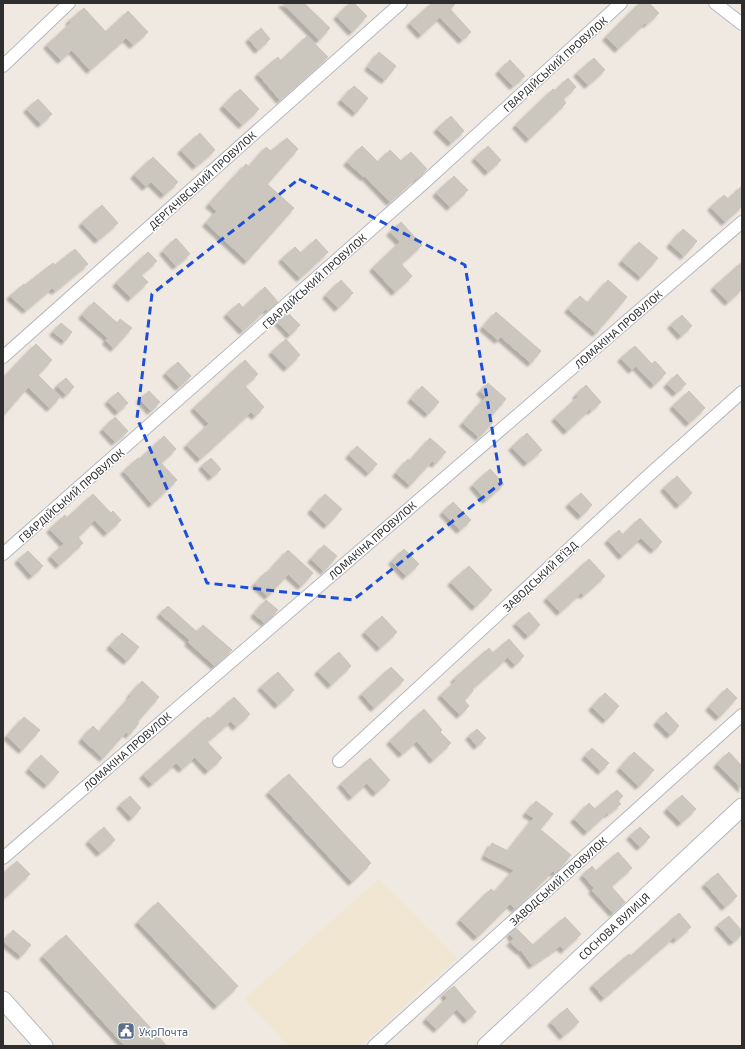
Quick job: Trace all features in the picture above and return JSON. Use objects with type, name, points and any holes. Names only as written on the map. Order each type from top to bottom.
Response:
[{"type":"street","points":[[3,66],[69,3]]},
{"type":"street","name":"ДЕРГАЧІВСЬКИЙ ПРОВУЛОК","points":[[3,357],[401,3]]},
{"type":"street","name":"ГВАРДІЙСЬКИЙ ПРОВУЛОК","points":[[3,554],[419,187],[621,3]]},
{"type":"street","points":[[715,3],[742,24]]},
{"type":"street","name":"ЛОМАКІНА ПРОВУЛОК","points":[[3,858],[742,222]]},
{"type":"street","name":"ЗАВОДСЬКИЙ В’ЇЗД","points":[[339,761],[649,475],[742,392]]},
{"type":"street","name":"ЗАВОДСЬКИЙ ПРОВУЛОК","points":[[374,1046],[742,715]]},
{"type":"street","name":"СОСНОВА ВУЛИЦЯ","points":[[486,1046],[742,807]]},
{"type":"street","points":[[3,1000],[44,1046]]},
{"type":"highlighted area","points":[[299,179],[465,265],[501,483],[353,600],[207,583],[137,418],[152,294]]},
{"type":"shaded area","points":[[379,879],[457,958],[360,1046],[289,1046],[244,999]]},
{"type":"building","points":[[282,3],[304,3],[330,28],[319,40]]},
{"type":"building","points":[[350,3],[354,3],[367,16],[352,32],[337,16]]},
{"type":"building","points":[[432,3],[456,3],[450,9],[471,32],[462,40],[440,17],[421,35],[410,23]]},
{"type":"building","points":[[640,3],[649,3],[659,13],[647,24],[645,23],[618,49],[606,37]]},
{"type":"building","points":[[84,8],[106,32],[128,11],[148,32],[133,45],[126,38],[90,70],[72,50],[61,60],[47,45],[71,23],[69,21]]},
{"type":"building","points":[[261,28],[270,39],[258,50],[249,39]]},
{"type":"building","points":[[307,36],[328,57],[280,100],[258,74],[278,57],[281,61]]},
{"type":"building","points":[[379,52],[396,66],[385,80],[368,67]]},
{"type":"building","points":[[594,58],[605,70],[588,85],[577,73]]},
{"type":"building","points":[[510,60],[525,76],[513,86],[499,71]]},
{"type":"building","points":[[568,78],[576,87],[563,99],[566,103],[529,139],[516,125],[553,89],[555,91]]},
{"type":"building","points":[[354,86],[368,98],[356,113],[341,100]]},
{"type":"building","points":[[240,89],[259,109],[242,125],[223,106]]},
{"type":"building","points":[[38,99],[52,114],[41,124],[27,109]]},
{"type":"building","points":[[451,116],[464,131],[451,143],[437,129]]},
{"type":"building","points":[[200,133],[215,150],[196,166],[181,150]]},
{"type":"building","points":[[287,138],[298,149],[267,184],[294,208],[247,261],[206,223],[217,211],[209,204],[246,164],[249,167],[266,147],[271,151]]},
{"type":"building","points":[[362,146],[378,162],[390,150],[401,161],[411,152],[427,169],[390,202],[365,176],[364,177],[347,162]]},
{"type":"building","points":[[488,146],[501,160],[488,172],[475,158]]},
{"type":"building","points":[[153,157],[178,182],[164,195],[151,182],[146,187],[134,175]]},
{"type":"building","points":[[454,176],[468,190],[450,207],[436,193]]},
{"type":"building","points":[[742,186],[742,206],[725,222],[711,207],[724,195],[728,199]]},
{"type":"building","points":[[102,205],[118,223],[98,240],[82,223]]},
{"type":"building","points":[[401,222],[422,245],[401,264],[412,276],[395,292],[373,268],[400,242],[390,232]]},
{"type":"building","points":[[683,229],[697,241],[684,256],[670,244]]},
{"type":"building","points":[[176,238],[190,254],[176,266],[163,251]]},
{"type":"building","points":[[316,239],[328,252],[300,278],[282,259],[295,247],[301,253]]},
{"type":"building","points":[[639,242],[658,258],[641,277],[622,261]]},
{"type":"building","points":[[75,249],[88,264],[55,291],[52,288],[26,310],[10,296],[53,263],[55,265]]},
{"type":"building","points":[[148,252],[157,261],[141,275],[148,282],[131,298],[116,283]]},
{"type":"building","points":[[742,262],[742,289],[728,302],[714,287]]},
{"type":"building","points":[[341,280],[353,293],[338,308],[326,295]]},
{"type":"building","points":[[608,280],[627,297],[596,333],[568,309],[580,296],[588,303]]},
{"type":"building","points":[[265,287],[278,302],[268,311],[266,309],[243,331],[227,314],[239,303],[243,308]]},
{"type":"building","points":[[94,302],[117,323],[120,319],[132,328],[114,348],[106,341],[108,338],[82,315]]},
{"type":"building","points":[[496,312],[541,351],[531,363],[501,337],[498,340],[483,327]]},
{"type":"building","points":[[288,313],[300,325],[290,335],[278,322]]},
{"type":"building","points":[[682,315],[692,326],[681,336],[671,325]]},
{"type":"building","points":[[61,323],[72,332],[65,341],[53,332]]},
{"type":"building","points":[[286,339],[300,355],[287,368],[272,352]]},
{"type":"building","points":[[36,344],[52,360],[38,375],[60,397],[50,408],[28,387],[3,416],[3,378]]},
{"type":"building","points":[[635,346],[652,364],[655,361],[666,373],[654,385],[636,366],[632,370],[621,358]]},
{"type":"building","points":[[245,360],[258,374],[245,386],[264,407],[255,416],[251,412],[200,459],[187,445],[209,424],[194,408]]},
{"type":"building","points":[[178,362],[191,376],[179,387],[166,373]]},
{"type":"building","points":[[677,374],[686,384],[676,393],[667,384]]},
{"type":"building","points":[[66,378],[74,387],[66,395],[57,386]]},
{"type":"building","points":[[488,383],[506,399],[489,418],[493,422],[479,437],[463,423],[486,397],[480,391]]},
{"type":"building","points":[[586,385],[601,402],[591,411],[590,409],[567,431],[555,418],[578,397],[576,395]]},
{"type":"building","points":[[422,386],[439,402],[428,414],[411,399]]},
{"type":"building","points":[[149,391],[160,402],[151,411],[140,399]]},
{"type":"building","points":[[689,391],[705,408],[689,423],[673,406]]},
{"type":"building","points":[[118,392],[128,403],[118,412],[108,401]]},
{"type":"building","points":[[115,417],[128,431],[115,442],[103,429]]},
{"type":"building","points":[[527,433],[542,450],[527,463],[512,447]]},
{"type":"building","points":[[164,436],[176,449],[161,463],[177,480],[152,504],[124,471],[138,458],[140,459]]},
{"type":"building","points":[[430,438],[446,452],[435,464],[432,461],[410,485],[396,473],[408,459],[410,461]]},
{"type":"building","points":[[357,446],[377,464],[369,473],[349,455]]},
{"type":"building","points":[[211,458],[221,469],[212,477],[202,466]]},
{"type":"building","points":[[490,469],[504,484],[486,500],[473,485]]},
{"type":"building","points":[[677,476],[692,493],[679,505],[664,488]]},
{"type":"building","points":[[581,493],[592,505],[581,516],[569,504]]},
{"type":"building","points":[[93,494],[111,513],[113,511],[121,520],[107,533],[95,520],[78,537],[83,543],[59,565],[51,556],[64,544],[50,529],[65,515],[67,518]]},
{"type":"building","points":[[325,494],[342,509],[327,525],[311,510]]},
{"type":"building","points":[[453,502],[471,520],[460,530],[443,512]]},
{"type":"building","points":[[640,518],[662,542],[654,550],[641,538],[622,556],[608,540],[619,530],[623,535]]},
{"type":"building","points":[[324,545],[337,556],[324,571],[311,559]]},
{"type":"building","points":[[404,549],[419,564],[406,576],[392,561]]},
{"type":"building","points":[[288,550],[313,573],[301,586],[288,574],[268,596],[255,584]]},
{"type":"building","points":[[28,551],[43,566],[32,576],[18,560]]},
{"type":"building","points":[[589,559],[605,576],[584,595],[581,593],[560,612],[547,598]]},
{"type":"building","points":[[469,566],[492,590],[475,607],[451,582]]},
{"type":"building","points":[[266,600],[278,610],[265,623],[254,614]]},
{"type":"building","points":[[168,606],[197,632],[203,625],[232,650],[215,666],[188,642],[190,640],[160,614]]},
{"type":"building","points":[[529,612],[540,625],[528,636],[516,623]]},
{"type":"building","points":[[382,616],[397,632],[380,648],[365,632]]},
{"type":"building","points":[[122,633],[139,647],[127,661],[110,646]]},
{"type":"building","points":[[509,639],[524,656],[515,665],[508,657],[472,689],[473,691],[464,700],[469,706],[460,715],[441,695],[456,681],[454,679],[489,648],[493,653]]},
{"type":"building","points":[[339,652],[351,666],[331,685],[318,671]]},
{"type":"building","points":[[391,667],[404,680],[374,708],[362,694]]},
{"type":"building","points":[[278,672],[294,690],[278,705],[261,687]]},
{"type":"building","points":[[142,681],[159,697],[137,722],[139,723],[129,735],[126,732],[103,758],[82,739],[93,726],[99,732],[131,696],[130,695]]},
{"type":"building","points":[[727,688],[737,698],[719,717],[709,707]]},
{"type":"building","points":[[605,693],[619,706],[606,720],[592,707]]},
{"type":"building","points":[[234,697],[250,714],[236,727],[231,721],[207,742],[222,758],[208,771],[195,757],[182,769],[176,763],[152,784],[143,775],[208,717],[210,719]]},
{"type":"building","points":[[424,709],[442,730],[440,732],[451,743],[433,760],[417,741],[402,754],[390,741]]},
{"type":"building","points":[[666,712],[679,726],[670,735],[657,722]]},
{"type":"building","points":[[24,717],[40,730],[22,750],[7,736]]},
{"type":"building","points":[[477,729],[486,738],[477,746],[469,736]]},
{"type":"building","points":[[592,748],[609,763],[601,771],[585,756]]},
{"type":"building","points":[[634,752],[654,770],[639,786],[620,768]]},
{"type":"building","points":[[729,752],[742,766],[742,789],[717,764]]},
{"type":"building","points":[[41,755],[59,772],[47,785],[29,769]]},
{"type":"building","points":[[370,758],[390,780],[376,793],[367,783],[352,797],[341,784]]},
{"type":"building","points":[[289,774],[371,863],[352,882],[269,792]]},
{"type":"building","points":[[617,790],[623,796],[618,801],[621,804],[608,814],[607,813],[587,832],[574,819],[589,803],[595,809]]},
{"type":"building","points":[[682,795],[696,809],[681,823],[667,809]]},
{"type":"building","points":[[130,796],[141,808],[132,818],[120,805]]},
{"type":"building","points":[[536,801],[553,814],[540,829],[571,855],[557,872],[555,873],[553,871],[515,909],[510,904],[477,937],[460,920],[491,889],[495,892],[514,870],[485,856],[492,843],[508,851],[534,818],[526,813]]},
{"type":"building","points":[[104,827],[115,840],[100,853],[89,841]]},
{"type":"building","points":[[640,827],[650,837],[640,847],[630,836]]},
{"type":"building","points":[[618,852],[632,868],[611,886],[625,902],[613,913],[592,890],[594,888],[583,875],[592,866],[596,871]]},
{"type":"building","points":[[17,861],[30,874],[3,899],[3,874]]},
{"type":"building","points":[[718,873],[737,896],[725,907],[705,884]]},
{"type":"building","points":[[158,902],[238,986],[217,1006],[138,922]]},
{"type":"building","points":[[679,913],[691,927],[676,940],[674,937],[604,998],[593,985],[629,954],[631,956]]},
{"type":"building","points":[[729,916],[742,931],[742,934],[733,942],[718,925]]},
{"type":"building","points":[[565,917],[581,934],[564,950],[560,946],[532,965],[521,950],[520,951],[510,942],[514,939],[510,934],[516,928],[533,945]]},
{"type":"building","points":[[13,930],[31,945],[21,956],[4,942]]},
{"type":"building","points":[[66,935],[167,1046],[125,1046],[43,956]]},
{"type":"building","points":[[454,986],[476,1012],[467,1020],[457,1009],[437,1029],[426,1019],[447,998],[444,994]]},
{"type":"building","points":[[567,1008],[579,1022],[563,1036],[551,1022]]},
{"type":"place","name":"УкрПочта","points":[[126,1031]]}]
